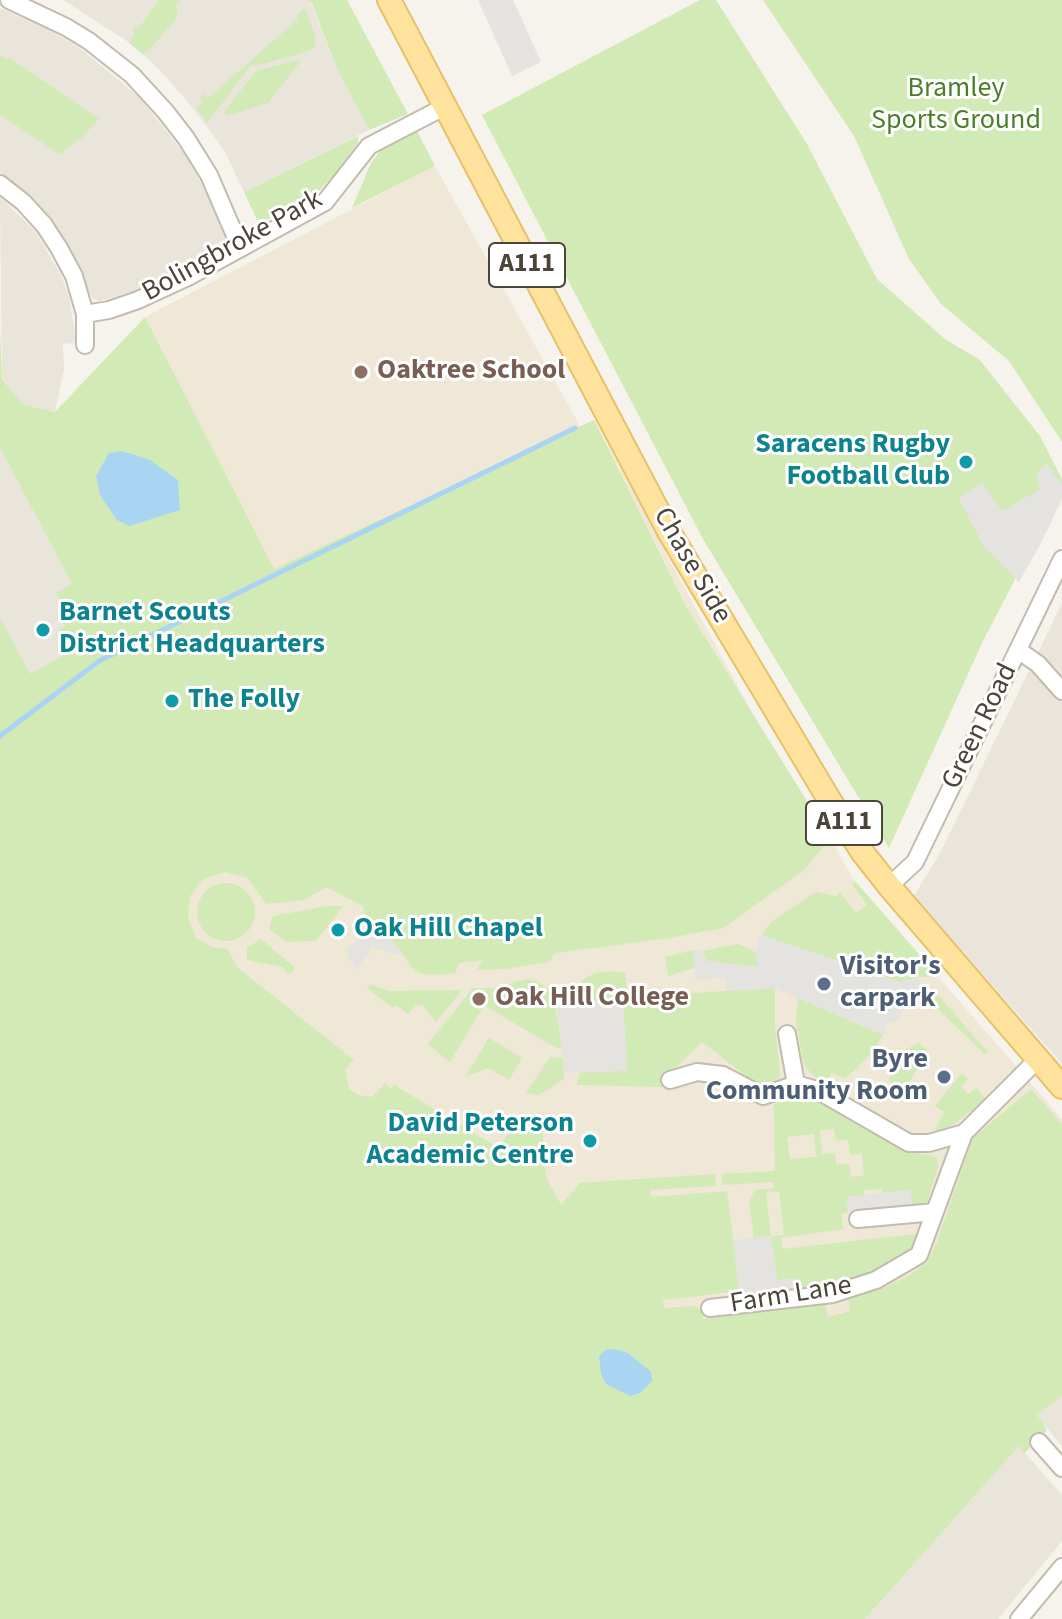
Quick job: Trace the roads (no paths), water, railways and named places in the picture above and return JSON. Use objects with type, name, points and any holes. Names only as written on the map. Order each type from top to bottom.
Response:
[{"type":"main road","name":"Chase Side","points":[[389,0],[668,530],[849,832],[889,886],[1062,1087]]},
{"type":"street","points":[[9,0],[89,41],[132,75],[157,101],[186,138],[209,175],[240,247]]},
{"type":"street","name":"Bolingbroke Park","points":[[85,314],[138,300],[188,277],[325,202],[369,146],[446,106]]},
{"type":"street","points":[[0,184],[23,202],[52,237],[74,276],[85,314],[85,345]]},
{"type":"street","name":"Green Road","points":[[889,886],[915,862],[1062,559]]},
{"type":"street","points":[[1018,650],[1038,664],[1062,691]]},
{"type":"street","points":[[787,1034],[796,1084]]},
{"type":"street","name":"Farm Lane","points":[[710,1308],[833,1294],[876,1280],[919,1255],[964,1133],[1038,1059]]},
{"type":"street","points":[[670,1080],[697,1072],[723,1075],[763,1096],[796,1084],[817,1090],[909,1143],[929,1143],[964,1133]]},
{"type":"street","points":[[858,1219],[935,1212]]},
{"type":"street","points":[[1039,1442],[1062,1468]]},
{"type":"street","points":[[1019,1619],[1062,1567]]},
{"type":"water","points":[[122,451],[150,460],[178,480],[180,510],[129,526],[117,520],[100,495],[96,476],[109,453]]},
{"type":"water","points":[[606,1350],[628,1353],[651,1372],[652,1381],[640,1393],[630,1396],[606,1384],[601,1374],[599,1356]]},
{"type":"waterway","points":[[0,736],[99,661],[575,428]]},
{"type":"place","name":"Oaktree School","points":[[361,372]]},
{"type":"place","name":"Saracens Rugby Football Club","points":[[966,462]]},
{"type":"place","name":"Barnet Scouts District Headquarters","points":[[43,630]]},
{"type":"place","name":"The Folly","points":[[172,701]]},
{"type":"place","name":"Oak Hill Chapel","points":[[338,930]]},
{"type":"place","name":"Visitor's carpark","points":[[824,984]]},
{"type":"place","name":"Oak Hill College","points":[[479,999]]},
{"type":"place","name":"Byre Community Room","points":[[944,1077]]},
{"type":"place","name":"David Peterson Academic Centre","points":[[590,1141]]},
{"type":"park label","name":"Bramley Sports Ground","points":[[956,106]]}]
